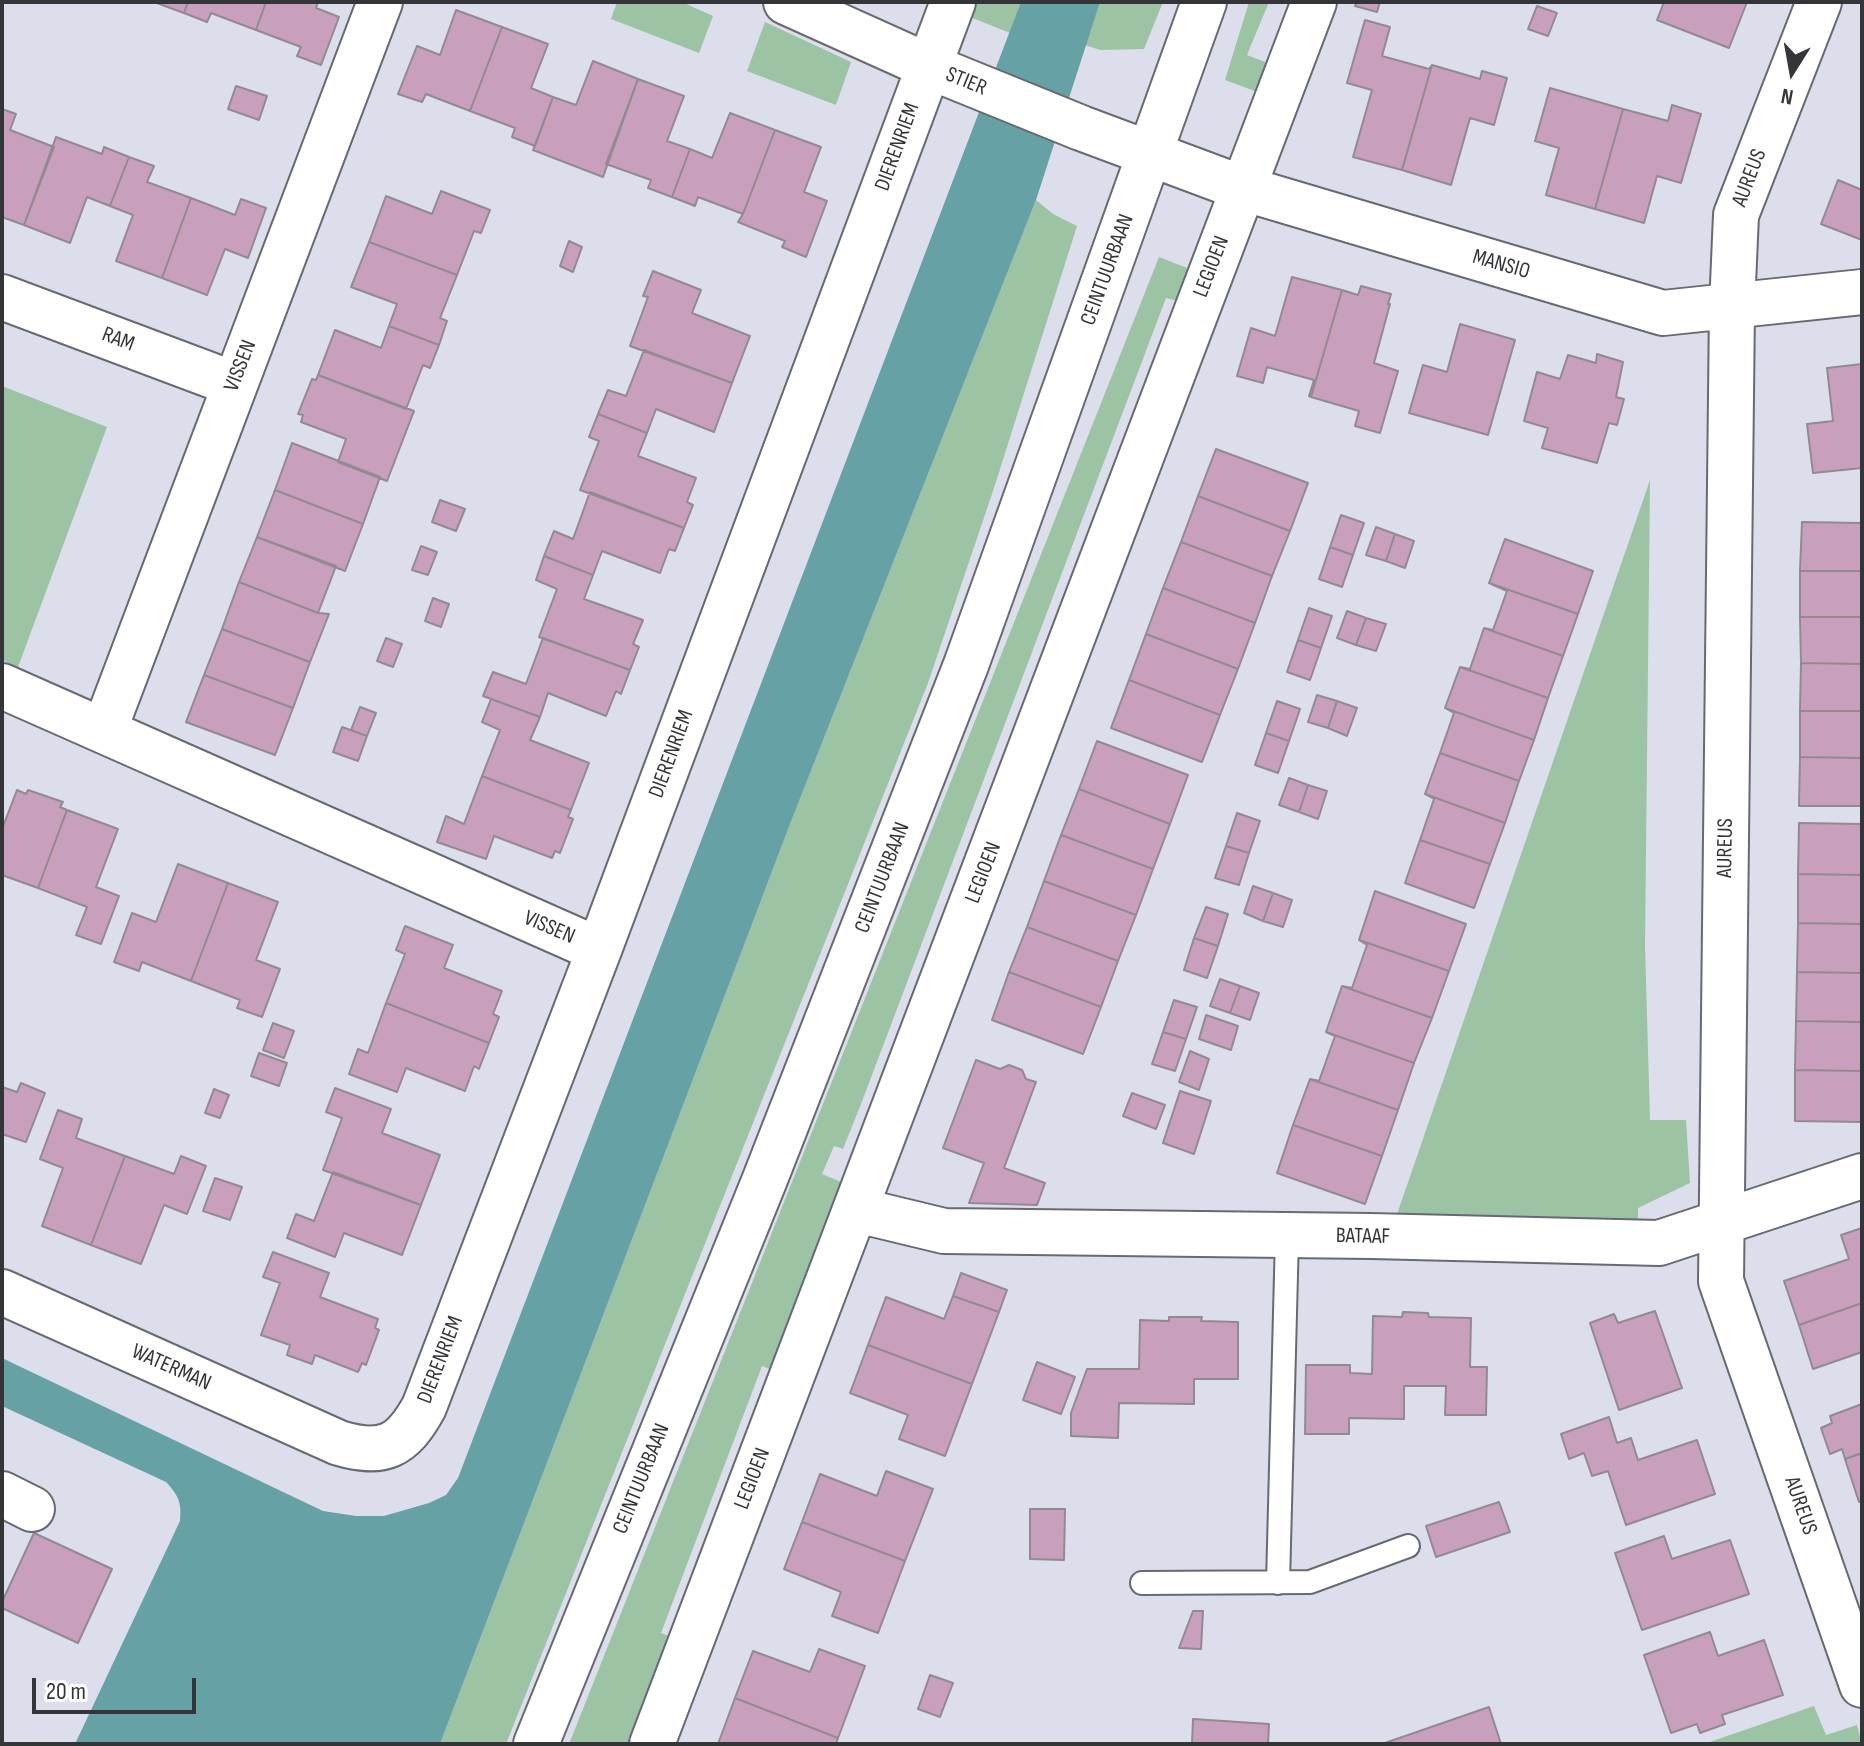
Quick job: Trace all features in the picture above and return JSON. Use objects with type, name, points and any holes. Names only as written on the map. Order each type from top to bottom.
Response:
[{"type":"street","name":"VISSEN","points":[[104,731],[380,2]]},
{"type":"street","name":"STIER","points":[[786,2],[928,66],[1150,154]]},
{"type":"street","name":"DIERENRIEM","points":[[339,1443],[359,1449],[389,1446],[403,1438],[424,1407],[599,950],[953,2]]},
{"type":"street","name":"CEINTUURBAAN","points":[[536,1744],[765,1179],[966,665],[1204,2]]},
{"type":"street","name":"LEGIOEN","points":[[652,1744],[1314,2]]},
{"type":"street","name":"AUREUS","points":[[1819,2],[1736,215],[1732,307],[1721,1281],[1862,1685]]},
{"type":"street","name":"MANSIO","points":[[1150,154],[1242,188],[1663,313],[1862,292]]},
{"type":"street","name":"RAM","points":[[2,297],[234,384]]},
{"type":"street","name":"VISSEN","points":[[2,686],[599,950]]},
{"type":"street","name":"BATAAF","points":[[857,1210],[944,1231],[1659,1243],[1862,1176]]},
{"type":"street","name":"WATERMAN","points":[[2,1292],[339,1443]]},
{"type":"lane","points":[[1278,1583],[1287,1236]]},
{"type":"lane","points":[[1142,1583],[1310,1582],[1408,1546]]},
{"type":"green space","points":[[617,2],[682,2],[713,16],[699,53],[611,19]]},
{"type":"green space","points":[[975,2],[1021,2],[1010,33],[970,17]]},
{"type":"green space","points":[[1100,2],[1163,2],[1144,49],[1100,50],[1085,45]]},
{"type":"green space","points":[[1249,2],[1269,2],[1247,55],[1270,64],[1260,93],[1225,80]]},
{"type":"green space","points":[[765,22],[851,62],[836,105],[747,71]]},
{"type":"green space","points":[[1036,200],[1053,214],[1077,226],[928,683],[506,1744],[440,1744],[792,819]]},
{"type":"green space","points":[[1159,257],[1192,270],[1182,302],[1166,298],[861,1104],[843,1149],[834,1146],[822,1174],[846,1184],[775,1371],[762,1366],[661,1633],[677,1639],[637,1744],[569,1744]]},
{"type":"green space","points":[[2,386],[107,427],[18,667],[2,660]]},
{"type":"green space","points":[[1650,480],[1645,946],[1650,1120],[1686,1120],[1690,1183],[1638,1208],[1638,1226],[1395,1220]]},
{"type":"green space","points":[[1814,1706],[1826,1735],[1857,1725],[1862,1744],[1704,1744]]},
{"type":"water","points":[[1021,2],[1100,2],[1036,200],[792,819],[440,1744],[75,1744],[180,1521],[180,1504],[166,1482],[2,1406],[2,1358],[323,1511],[384,1516],[446,1495],[458,1478]]},
{"type":"building","points":[[154,2],[188,2],[184,13]]},
{"type":"building","points":[[188,2],[266,2],[256,30],[211,13],[207,22],[184,13]]},
{"type":"building","points":[[266,2],[318,2],[316,8],[339,17],[321,65],[297,56],[301,47],[256,30]]},
{"type":"building","points":[[1357,2],[1380,2],[1377,12],[1355,6]]},
{"type":"building","points":[[1664,2],[1747,2],[1729,48],[1657,20]]},
{"type":"building","points":[[1537,6],[1557,13],[1548,36],[1528,29]]},
{"type":"building","points":[[456,10],[502,27],[470,111],[426,94],[422,102],[398,94],[417,46],[440,55]]},
{"type":"building","points":[[1365,20],[1390,27],[1382,56],[1429,69],[1432,65],[1402,170],[1353,157],[1372,90],[1347,83]]},
{"type":"building","points":[[502,27],[548,44],[531,88],[553,97],[535,146],[512,137],[515,128],[470,111]]},
{"type":"building","points":[[593,61],[638,79],[603,177],[533,150],[553,97],[576,105]]},
{"type":"building","points":[[1432,65],[1480,79],[1482,71],[1507,78],[1494,125],[1470,118],[1451,185],[1402,170]]},
{"type":"building","points":[[638,79],[684,96],[667,141],[690,149],[672,197],[648,188],[651,180],[606,164]]},
{"type":"building","points":[[236,86],[267,96],[259,120],[228,109]]},
{"type":"building","points":[[1550,88],[1623,109],[1595,209],[1546,195],[1559,148],[1535,141]]},
{"type":"building","points":[[1672,105],[1701,114],[1681,183],[1657,176],[1644,223],[1595,209],[1623,109],[1668,121]]},
{"type":"building","points":[[2,109],[16,114],[10,130],[54,147],[24,225],[2,217]]},
{"type":"building","points":[[730,113],[775,130],[743,214],[698,197],[695,206],[672,197],[690,149],[712,158]]},
{"type":"building","points":[[775,130],[821,147],[804,192],[827,201],[806,257],[782,247],[785,241],[738,222]]},
{"type":"building","points":[[56,137],[102,154],[104,147],[129,157],[110,206],[87,197],[70,243],[24,225]]},
{"type":"building","points":[[129,157],[154,166],[147,182],[191,198],[162,278],[116,261],[133,215],[110,206]]},
{"type":"building","points":[[1838,180],[1862,190],[1862,240],[1821,224]]},
{"type":"building","points":[[441,191],[490,210],[481,233],[474,231],[457,275],[369,242],[386,196],[432,214]]},
{"type":"building","points":[[191,198],[235,215],[241,199],[266,208],[248,258],[225,249],[207,295],[162,278]]},
{"type":"building","points":[[569,241],[582,247],[573,272],[560,266]]},
{"type":"building","points":[[369,242],[457,275],[440,318],[447,321],[439,345],[389,326],[397,304],[351,287]]},
{"type":"building","points":[[653,271],[701,290],[692,313],[750,336],[732,383],[630,346],[648,297],[643,296]]},
{"type":"building","points":[[1292,277],[1342,290],[1311,397],[1314,380],[1267,367],[1263,383],[1237,376],[1251,328],[1275,336]]},
{"type":"building","points":[[1361,286],[1391,294],[1374,363],[1398,371],[1380,433],[1355,426],[1359,411],[1311,397],[1342,290],[1358,295]]},
{"type":"building","points":[[1460,324],[1515,340],[1488,435],[1409,413],[1423,365],[1447,372]]},
{"type":"building","points":[[389,326],[439,345],[430,368],[423,365],[406,409],[318,375],[335,330],[381,348]]},
{"type":"building","points":[[644,350],[732,383],[714,432],[656,409],[647,433],[598,414],[608,390],[626,396]]},
{"type":"building","points":[[1597,354],[1623,362],[1616,397],[1624,399],[1617,425],[1609,423],[1597,463],[1542,448],[1548,428],[1524,421],[1537,372],[1560,379],[1568,355],[1596,363]]},
{"type":"building","points":[[1862,364],[1862,468],[1813,473],[1807,424],[1833,421],[1827,368]]},
{"type":"building","points":[[318,375],[414,411],[387,481],[338,462],[346,439],[301,422],[303,415],[298,414],[312,379],[316,380]]},
{"type":"building","points":[[598,414],[647,433],[638,456],[696,478],[687,502],[693,505],[684,528],[580,490],[599,441],[589,437]]},
{"type":"building","points":[[292,443],[380,477],[363,524],[275,490]]},
{"type":"building","points":[[1216,449],[1308,483],[1290,531],[1198,496]]},
{"type":"building","points":[[275,490],[363,524],[345,571],[257,537]]},
{"type":"building","points":[[590,492],[684,528],[675,551],[669,549],[660,573],[602,551],[593,575],[544,556],[554,531],[573,539]]},
{"type":"building","points":[[1198,496],[1290,531],[1272,576],[1181,542]]},
{"type":"building","points":[[440,500],[465,509],[456,531],[432,522]]},
{"type":"building","points":[[1341,515],[1364,523],[1353,555],[1330,547]]},
{"type":"building","points":[[1802,522],[1862,523],[1862,571],[1800,571]]},
{"type":"building","points":[[1376,527],[1395,534],[1386,561],[1366,555]]},
{"type":"building","points":[[1395,534],[1414,541],[1405,568],[1386,561]]},
{"type":"building","points":[[257,537],[336,566],[318,613],[239,582]]},
{"type":"building","points":[[1505,539],[1593,571],[1578,614],[1489,583]]},
{"type":"building","points":[[1181,542],[1272,576],[1255,623],[1163,588]]},
{"type":"building","points":[[421,546],[437,552],[428,575],[412,570]]},
{"type":"building","points":[[1330,547],[1353,555],[1342,587],[1319,579]]},
{"type":"building","points":[[544,556],[593,575],[584,599],[643,620],[633,644],[639,647],[630,670],[539,637],[557,589],[536,580]]},
{"type":"building","points":[[1800,571],[1862,571],[1862,617],[1800,617]]},
{"type":"building","points":[[239,582],[318,613],[329,614],[310,662],[222,629]]},
{"type":"building","points":[[1489,583],[1578,614],[1563,656],[1484,628],[1493,630],[1507,591]]},
{"type":"building","points":[[1163,588],[1255,623],[1238,669],[1146,634]]},
{"type":"building","points":[[433,598],[449,604],[441,627],[425,621]]},
{"type":"building","points":[[1309,608],[1332,616],[1321,648],[1298,640]]},
{"type":"building","points":[[1347,611],[1366,618],[1356,645],[1337,638]]},
{"type":"building","points":[[1800,617],[1862,617],[1862,664],[1801,663]]},
{"type":"building","points":[[1366,618],[1386,624],[1376,651],[1356,645]]},
{"type":"building","points":[[1484,628],[1563,656],[1548,698],[1460,667],[1470,669]]},
{"type":"building","points":[[222,629],[310,662],[293,708],[204,675]]},
{"type":"building","points":[[1146,634],[1238,669],[1220,715],[1129,680]]},
{"type":"building","points":[[386,638],[402,644],[393,667],[377,661]]},
{"type":"building","points":[[543,638],[630,670],[621,694],[616,691],[606,716],[548,693],[540,717],[483,696],[493,672],[526,684]]},
{"type":"building","points":[[1298,640],[1321,648],[1310,680],[1287,672]]},
{"type":"building","points":[[1801,663],[1862,664],[1862,711],[1800,711]]},
{"type":"building","points":[[1460,667],[1548,698],[1534,740],[1445,708]]},
{"type":"building","points":[[204,675],[293,708],[275,755],[186,722]]},
{"type":"building","points":[[1129,680],[1220,715],[1202,762],[1111,728]]},
{"type":"building","points":[[1317,695],[1337,701],[1328,728],[1308,722]]},
{"type":"building","points":[[491,699],[540,717],[530,740],[589,763],[571,810],[482,776],[500,730],[482,722]]},
{"type":"building","points":[[1277,701],[1300,709],[1289,741],[1266,733]]},
{"type":"building","points":[[1337,701],[1357,708],[1347,736],[1328,728]]},
{"type":"building","points":[[360,707],[376,713],[367,736],[351,730]]},
{"type":"building","points":[[1445,708],[1534,740],[1519,781],[1440,753],[1454,713]]},
{"type":"building","points":[[1800,711],[1862,711],[1862,758],[1800,757]]},
{"type":"building","points":[[342,727],[367,736],[358,761],[333,752]]},
{"type":"building","points":[[1266,733],[1289,741],[1278,773],[1255,765]]},
{"type":"building","points":[[1097,741],[1188,775],[1170,824],[1079,789]]},
{"type":"building","points":[[1440,753],[1519,781],[1505,823],[1425,794]]},
{"type":"building","points":[[1800,757],[1862,758],[1862,806],[1799,806]]},
{"type":"building","points":[[482,776],[571,810],[568,817],[573,819],[560,853],[555,851],[552,858],[494,836],[486,859],[437,842],[446,816],[464,824]]},
{"type":"building","points":[[1289,778],[1308,785],[1299,812],[1279,805]]},
{"type":"building","points":[[1308,785],[1327,791],[1318,819],[1299,812]]},
{"type":"building","points":[[1079,789],[1170,824],[1153,869],[1061,835]]},
{"type":"building","points":[[17,790],[26,794],[28,790],[63,802],[60,807],[67,810],[38,888],[2,875],[2,829]]},
{"type":"building","points":[[1425,794],[1505,823],[1490,864],[1420,840],[1434,799]]},
{"type":"building","points":[[67,810],[118,829],[96,887],[119,896],[101,944],[76,935],[87,907],[38,888]]},
{"type":"building","points":[[1237,813],[1260,821],[1249,853],[1226,846]]},
{"type":"building","points":[[1799,823],[1862,824],[1862,875],[1798,874]]},
{"type":"building","points":[[1061,835],[1153,869],[1136,915],[1044,881]]},
{"type":"building","points":[[1420,840],[1490,864],[1474,908],[1405,883]]},
{"type":"building","points":[[1226,846],[1249,853],[1239,885],[1215,878]]},
{"type":"building","points":[[178,864],[228,883],[191,981],[142,962],[139,971],[114,962],[132,913],[156,922]]},
{"type":"building","points":[[1798,874],[1862,875],[1862,924],[1798,923]]},
{"type":"building","points":[[1044,881],[1136,915],[1118,961],[1027,927]]},
{"type":"building","points":[[228,883],[278,902],[256,960],[280,969],[262,1017],[237,1008],[240,1000],[191,981]]},
{"type":"building","points":[[1253,886],[1273,893],[1263,921],[1244,913]]},
{"type":"building","points":[[1375,891],[1466,924],[1449,971],[1359,940]]},
{"type":"building","points":[[1273,893],[1292,900],[1283,927],[1263,921]]},
{"type":"building","points":[[1206,907],[1228,914],[1218,946],[1194,938]]},
{"type":"building","points":[[1798,923],[1862,924],[1862,973],[1797,972]]},
{"type":"building","points":[[405,926],[453,945],[444,968],[502,991],[493,1014],[499,1017],[489,1043],[386,1003],[405,954],[396,950]]},
{"type":"building","points":[[1027,927],[1118,961],[1101,1007],[1009,972]]},
{"type":"building","points":[[1194,938],[1218,946],[1207,978],[1184,970]]},
{"type":"building","points":[[1359,940],[1449,971],[1432,1018],[1342,986],[1352,988],[1367,945]]},
{"type":"building","points":[[1009,972],[1101,1007],[1083,1054],[992,1020]]},
{"type":"building","points":[[1797,972],[1862,973],[1862,1022],[1796,1021]]},
{"type":"building","points":[[1220,979],[1240,986],[1230,1013],[1210,1006]]},
{"type":"building","points":[[1240,986],[1259,993],[1250,1020],[1230,1013]]},
{"type":"building","points":[[1342,986],[1432,1018],[1414,1063],[1326,1032]]},
{"type":"building","points":[[1174,1000],[1197,1007],[1186,1039],[1163,1032]]},
{"type":"building","points":[[386,1003],[489,1043],[479,1069],[474,1066],[465,1091],[406,1068],[397,1092],[349,1074],[358,1049],[368,1053]]},
{"type":"building","points":[[1206,1015],[1238,1026],[1231,1050],[1199,1039]]},
{"type":"building","points":[[1796,1021],[1862,1022],[1862,1071],[1795,1070]]},
{"type":"building","points":[[273,1023],[294,1031],[284,1058],[263,1050]]},
{"type":"building","points":[[1163,1032],[1186,1039],[1175,1071],[1152,1064]]},
{"type":"building","points":[[1326,1032],[1414,1063],[1398,1110],[1310,1079],[1319,1081],[1335,1036]]},
{"type":"building","points":[[1190,1051],[1209,1059],[1199,1090],[1179,1082]]},
{"type":"building","points":[[259,1053],[287,1063],[279,1086],[251,1076]]},
{"type":"building","points":[[976,1060],[1000,1069],[1009,1065],[1022,1070],[1026,1079],[1036,1082],[1004,1168],[1045,1183],[1037,1205],[969,1203],[984,1163],[943,1148]]},
{"type":"building","points":[[1795,1070],[1862,1071],[1862,1122],[1795,1121]]},
{"type":"building","points":[[1310,1079],[1398,1110],[1382,1156],[1293,1125]]},
{"type":"building","points":[[21,1083],[45,1093],[26,1142],[2,1134],[2,1087],[17,1092]]},
{"type":"building","points":[[335,1088],[391,1109],[382,1133],[440,1155],[421,1205],[323,1170],[342,1118],[326,1112]]},
{"type":"building","points":[[214,1089],[229,1095],[220,1118],[205,1113]]},
{"type":"building","points":[[1180,1091],[1211,1101],[1194,1154],[1163,1143]]},
{"type":"building","points":[[1132,1093],[1165,1105],[1156,1129],[1123,1116]]},
{"type":"building","points":[[58,1110],[82,1119],[76,1138],[125,1156],[91,1245],[42,1226],[63,1168],[40,1159]]},
{"type":"building","points":[[1293,1125],[1382,1156],[1365,1204],[1277,1173]]},
{"type":"building","points":[[125,1156],[174,1174],[181,1156],[206,1166],[187,1214],[164,1205],[141,1264],[91,1245]]},
{"type":"building","points":[[333,1172],[421,1205],[402,1255],[344,1233],[335,1257],[287,1238],[296,1214],[314,1221]]},
{"type":"building","points":[[215,1178],[242,1187],[230,1220],[203,1211]]},
{"type":"building","points":[[1862,1228],[1862,1303],[1799,1325],[1784,1281],[1849,1259],[1841,1235]]},
{"type":"building","points":[[273,1252],[329,1273],[320,1297],[378,1319],[375,1328],[379,1330],[366,1365],[362,1363],[358,1372],[315,1355],[312,1364],[287,1355],[290,1345],[261,1335],[280,1283],[263,1277]]},
{"type":"building","points":[[961,1273],[1007,1290],[999,1312],[953,1296]]},
{"type":"building","points":[[953,1296],[999,1312],[972,1384],[868,1345],[886,1297],[944,1319]]},
{"type":"building","points":[[1862,1303],[1862,1352],[1813,1369],[1799,1325]]},
{"type":"building","points":[[1655,1311],[1682,1388],[1619,1410],[1590,1323],[1614,1314],[1618,1323]]},
{"type":"building","points":[[1403,1312],[1428,1313],[1429,1317],[1471,1318],[1470,1367],[1487,1367],[1486,1415],[1445,1415],[1446,1386],[1404,1386],[1404,1419],[1349,1418],[1349,1434],[1305,1434],[1306,1365],[1350,1365],[1350,1373],[1372,1374],[1373,1316],[1402,1317]]},
{"type":"building","points":[[1169,1317],[1238,1322],[1238,1379],[1194,1379],[1194,1404],[1119,1403],[1118,1438],[1071,1436],[1071,1413],[1087,1369],[1139,1369],[1140,1320],[1169,1321]]},
{"type":"building","points":[[868,1345],[972,1384],[945,1456],[899,1439],[908,1415],[850,1393]]},
{"type":"building","points":[[1037,1362],[1075,1377],[1061,1414],[1023,1400]]},
{"type":"building","points":[[1862,1404],[1862,1453],[1845,1459],[1842,1449],[1830,1454],[1821,1428],[1832,1423],[1830,1416]]},
{"type":"building","points":[[1609,1417],[1617,1443],[1631,1438],[1638,1460],[1697,1440],[1715,1494],[1626,1525],[1608,1471],[1592,1476],[1584,1453],[1569,1459],[1561,1434]]},
{"type":"building","points":[[1862,1453],[1862,1501],[1859,1502],[1845,1459]]},
{"type":"building","points":[[886,1471],[933,1489],[905,1561],[802,1522],[820,1474],[877,1496]]},
{"type":"building","points":[[1499,1502],[1510,1532],[1436,1557],[1426,1526]]},
{"type":"building","points":[[1030,1509],[1065,1509],[1064,1560],[1030,1559]]},
{"type":"building","points":[[802,1522],[905,1561],[878,1633],[832,1616],[841,1592],[784,1569]]},
{"type":"building","points":[[34,1533],[112,1569],[78,1643],[2,1608]]},
{"type":"building","points":[[1664,1536],[1672,1559],[1730,1540],[1749,1594],[1642,1630],[1615,1553]]},
{"type":"building","points":[[1193,1611],[1203,1611],[1201,1649],[1179,1648]]},
{"type":"building","points":[[1710,1632],[1718,1656],[1764,1640],[1783,1695],[1722,1715],[1725,1724],[1700,1733],[1697,1724],[1671,1733],[1644,1655]]},
{"type":"building","points":[[819,1649],[865,1666],[838,1738],[735,1698],[753,1651],[810,1672]]},
{"type":"building","points":[[930,1675],[953,1683],[940,1717],[918,1709]]},
{"type":"building","points":[[735,1698],[838,1738],[836,1744],[718,1744]]},
{"type":"building","points":[[1489,1707],[1501,1744],[1382,1744]]},
{"type":"building","points":[[1193,1719],[1269,1724],[1268,1744],[1192,1744]]}]
